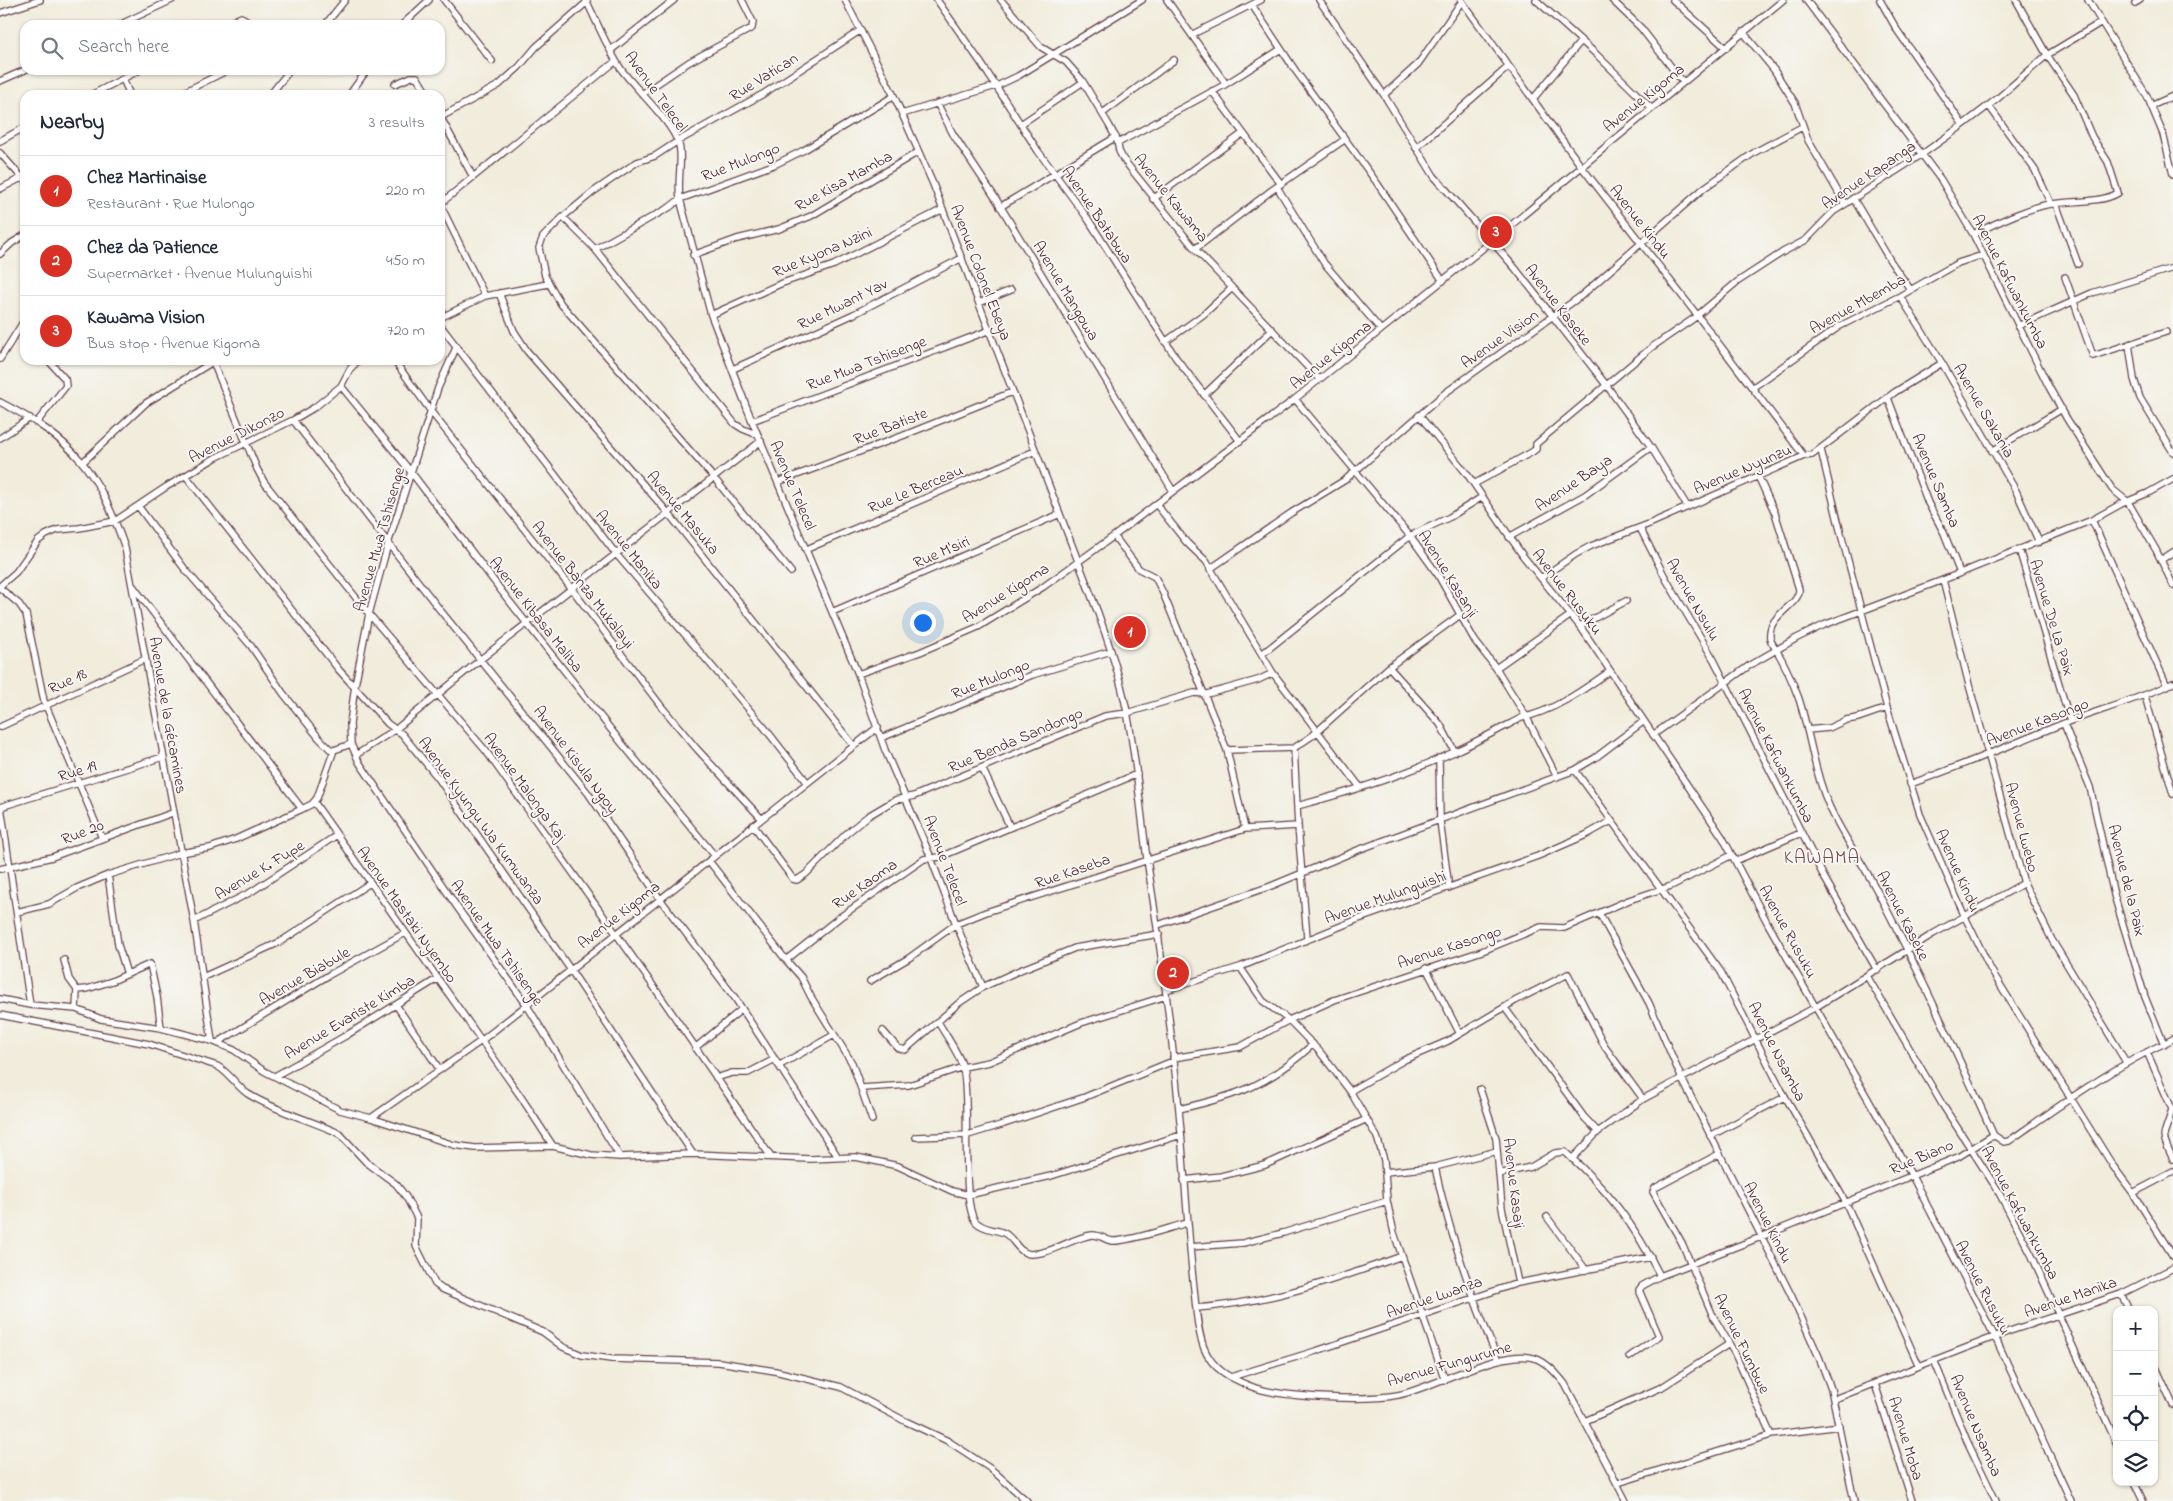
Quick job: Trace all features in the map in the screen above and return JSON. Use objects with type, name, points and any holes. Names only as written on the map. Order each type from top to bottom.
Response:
[{"type":"street","points":[[0,13],[40,0]]},
{"type":"street","points":[[130,20],[172,0]]},
{"type":"street","points":[[329,20],[345,0]]},
{"type":"street","points":[[407,20],[429,0]]},
{"type":"street","points":[[444,0],[492,61]]},
{"type":"street","points":[[611,50],[674,0]]},
{"type":"street","points":[[642,94],[689,62],[752,28],[752,22],[742,0]]},
{"type":"street","name":"Avenue Colonel Ebeya","points":[[844,0],[894,96],[943,209],[1111,651],[1127,713],[1158,924],[1166,993]]},
{"type":"street","name":"Avenue Batabwa","points":[[937,0],[1054,173],[1088,219],[1165,342],[1240,441]]},
{"type":"street","name":"Avenue Kawama","points":[[1001,0],[1041,47],[1066,62],[1084,82],[1103,112],[1117,140],[1123,159],[1195,249],[1319,379]]},
{"type":"street","points":[[902,114],[995,86],[1027,72],[1094,31],[1134,2],[1142,0]]},
{"type":"street","points":[[1167,0],[1193,34],[1226,84]]},
{"type":"street","points":[[1193,34],[1261,0]]},
{"type":"street","name":"Avenue Kaseke","points":[[1318,0],[1384,95],[1440,185],[1492,241],[1606,386],[1651,447],[1687,506]]},
{"type":"street","points":[[1384,95],[1418,64],[1462,0]]},
{"type":"street","name":"Avenue Kindu","points":[[1462,0],[1508,67],[1581,166],[1698,315],[1804,456]]},
{"type":"street","points":[[1536,0],[1651,108]]},
{"type":"street","points":[[1612,0],[1641,28],[1683,82]]},
{"type":"street","points":[[1673,0],[1726,48]]},
{"type":"street","name":"Avenue Kigoma","points":[[858,674],[920,652],[972,630],[1022,600],[1114,536],[1295,399],[1443,281],[1783,0]]},
{"type":"street","name":"Avenue Kafwankumba","points":[[1806,0],[1940,180],[1973,234],[2018,326],[2062,409],[2112,489],[2128,502],[2173,585]]},
{"type":"street","points":[[1880,0],[1897,30],[1963,125]]},
{"type":"street","points":[[1973,234],[2028,210],[2054,204],[2113,196],[2118,192],[2108,162],[2092,137],[2078,103],[2047,55],[2016,0]]},
{"type":"street","points":[[2088,0],[2100,23],[2142,86],[2163,134],[2173,174]]},
{"type":"street","points":[[445,114],[499,85],[536,47],[587,1]]},
{"type":"street","name":"Avenue Telecel","points":[[587,1],[616,61],[678,141],[680,151],[678,182],[680,199],[710,315],[759,438],[858,674],[881,738],[983,987]]},
{"type":"street","points":[[1252,5],[1344,140],[1383,191],[1443,281]]},
{"type":"street","points":[[235,20],[241,17],[245,19]]},
{"type":"street","name":"Avenue Kapanga","points":[[1474,484],[1532,452],[1536,449],[1536,444],[1549,433],[1652,347],[1698,315],[1714,299],[1745,277],[1806,240],[1833,212],[1922,155],[1989,106],[2047,55],[2100,23]]},
{"type":"street","name":"Rue Vatican","points":[[548,284],[539,245],[543,237],[563,217],[637,162],[655,156],[762,94],[861,30]]},
{"type":"street","points":[[1743,32],[1788,90],[1801,115],[1802,127],[1808,140],[1845,204]]},
{"type":"street","points":[[1533,99],[1581,41]]},
{"type":"street","points":[[1000,207],[1054,173],[1212,92],[1281,49]]},
{"type":"street","points":[[1103,112],[1174,60]]},
{"type":"street","points":[[445,200],[616,61]]},
{"type":"street","points":[[1416,148],[1508,67]]},
{"type":"street","points":[[0,81],[20,72]]},
{"type":"street","points":[[101,90],[131,75]]},
{"type":"street","points":[[188,90],[218,75]]},
{"type":"street","points":[[274,90],[286,75]]},
{"type":"street","points":[[353,90],[363,75]]},
{"type":"street","points":[[395,84],[411,77],[417,77],[425,90]]},
{"type":"street","points":[[123,79],[128,90]]},
{"type":"street","points":[[1021,124],[1084,82]]},
{"type":"street","points":[[1212,92],[1279,185],[1319,255],[1381,330]]},
{"type":"street","name":"Rue Mulongo","points":[[595,249],[670,207],[680,199],[776,164],[804,150],[894,96]]},
{"type":"street","points":[[2151,106],[2173,96]]},
{"type":"street","name":"Avenue Mangowa","points":[[937,103],[953,134],[1000,207],[1173,491]]},
{"type":"street","points":[[1989,106],[2035,170],[2054,204],[2078,264]]},
{"type":"street","points":[[445,126],[473,177]]},
{"type":"street","name":"Avenue Vision","points":[[1210,569],[1291,512],[1332,489],[1356,471],[1456,385],[1581,296],[1704,188],[1755,152],[1802,127]]},
{"type":"street","points":[[0,141],[20,131]]},
{"type":"street","points":[[1154,198],[1242,134]]},
{"type":"street","points":[[1195,249],[1279,185],[1344,140]]},
{"type":"street","name":"Rue Kisa Mamba","points":[[694,255],[737,239],[790,225],[811,216],[918,152]]},
{"type":"street","points":[[0,153],[20,174]]},
{"type":"street","points":[[0,189],[20,180]]},
{"type":"street","points":[[1853,198],[1890,262],[1910,289]]},
{"type":"street","name":"Rue Kyona Nzini","points":[[710,315],[786,282],[834,265],[943,209]]},
{"type":"street","points":[[445,214],[485,296]]},
{"type":"street","points":[[356,755],[396,728],[571,588],[669,514],[714,478],[759,438],[735,424],[595,249],[563,217]]},
{"type":"street","points":[[0,254],[20,238]]},
{"type":"street","name":"Avenue Mbemba","points":[[1752,388],[1840,326],[1900,296],[1958,263],[1983,255]]},
{"type":"street","name":"Rue Mwant Yav","points":[[733,369],[854,314],[962,258]]},
{"type":"street","points":[[2018,326],[2074,300],[2173,268]]},
{"type":"street","points":[[2065,277],[2092,356],[2166,332]]},
{"type":"street","points":[[445,316],[485,296],[548,284],[561,304],[714,478],[791,572]]},
{"type":"street","points":[[1165,342],[1204,314],[1232,288]]},
{"type":"street","points":[[979,303],[1011,290]]},
{"type":"street","name":"Avenue Masuka","points":[[500,293],[514,331],[523,346],[669,514],[854,746]]},
{"type":"street","name":"Avenue Sakania","points":[[1900,296],[1942,363],[2016,492],[2038,542]]},
{"type":"street","points":[[0,360],[19,328]]},
{"type":"street","name":"Rue Mwa Tshisenge","points":[[752,421],[990,330]]},
{"type":"street","points":[[1204,395],[1272,330]]},
{"type":"street","name":"Avenue Manika","points":[[445,332],[616,554],[764,727],[807,782]]},
{"type":"street","points":[[2129,344],[2134,379],[2140,398],[2173,452]]},
{"type":"street","name":"Avenue Mwa Tshisenge","points":[[456,348],[441,380],[432,413],[388,544],[370,614],[355,685],[349,730],[351,744],[356,755],[457,907],[526,1004],[620,1157]]},
{"type":"street","name":"Avenue Nyunzu","points":[[1541,578],[1581,551],[1640,528],[1804,456],[1812,455],[1888,398],[1942,363]]},
{"type":"street","points":[[37,422],[66,386],[67,382],[52,365]]},
{"type":"street","points":[[83,462],[150,400],[207,365]]},
{"type":"street","name":"Avenue Malonga Kaj","points":[[216,365],[257,469],[264,482],[370,614],[486,751],[771,1157]]},
{"type":"street","name":"Avenue Dikonzo","points":[[116,521],[215,458],[292,420],[315,406],[341,386],[350,369],[354,365]]},
{"type":"street","name":"Avenue Banza Mukalayi","points":[[398,365],[432,413],[571,588],[661,706],[697,749],[761,818]]},
{"type":"street","name":"Avenue Kibasa Maliba","points":[[341,386],[412,472],[527,624],[620,741],[715,856]]},
{"type":"street","name":"Rue Batiste","points":[[778,482],[902,436],[1012,392]]},
{"type":"street","name":"Avenue Samba","points":[[1888,398],[1928,503],[1948,541],[1960,573]]},
{"type":"street","name":"Avenue Kasanji","points":[[1295,399],[1410,536],[1438,575],[1480,649],[1496,668],[1527,718],[1557,777]]},
{"type":"street","name":"Avenue de la Gécamines","points":[[0,402],[37,422],[83,462],[99,486],[116,521],[127,558],[132,584],[172,813],[194,921],[214,1042]]},
{"type":"street","points":[[1992,451],[2062,409]]},
{"type":"street","name":"Avenue Rusuku","points":[[1419,415],[1474,484],[1509,537],[1580,626],[1706,810],[1768,924],[1912,1176],[1995,1337],[2071,1501]]},
{"type":"street","points":[[0,438],[30,418]]},
{"type":"street","name":"Avenue Kisula Ngoy","points":[[292,420],[388,544],[588,793],[660,899],[742,1009],[838,1158]]},
{"type":"street","name":"Avenue Baya","points":[[1509,537],[1580,498],[1651,447]]},
{"type":"street","name":"Avenue Kindu","points":[[1821,450],[1887,708],[1920,814],[1965,917],[1991,970],[2112,1166],[2133,1192],[2173,1256]]},
{"type":"street","name":"Rue Le Berceau","points":[[807,549],[1035,451]]},
{"type":"street","name":"Avenue Kyungu Wa Kumwanza","points":[[186,476],[325,653],[385,720],[396,728],[454,799],[694,1154]]},
{"type":"street","name":"Avenue Kaseke","points":[[1758,476],[1775,513],[1799,589],[1797,598],[1782,611],[1770,630],[1770,641],[1776,649],[1797,694],[1816,769],[1827,803],[1875,886],[1994,1136]]},
{"type":"street","points":[[1653,735],[1776,649],[1824,625],[1943,580],[2092,520],[2173,479]]},
{"type":"street","points":[[1262,654],[1410,536],[1482,497]]},
{"type":"street","points":[[1156,504],[1210,569],[1273,673],[1360,787]]},
{"type":"street","points":[[138,506],[188,573],[251,646],[295,708],[323,743],[334,750],[351,744]]},
{"type":"street","name":"Rue M'siri","points":[[832,612],[1060,514]]},
{"type":"street","points":[[2092,520],[2170,685]]},
{"type":"street","points":[[102,838],[45,705],[26,614],[19,604],[0,587],[16,572],[38,541],[46,535],[57,530],[87,527],[116,521]]},
{"type":"street","name":"Avenue Nsulu","points":[[1640,528],[1666,579],[1714,660],[1725,683]]},
{"type":"street","points":[[1114,536],[1139,569],[1151,574],[1157,580],[1227,750],[1245,829]]},
{"type":"street","name":"Avenue De La Paix","points":[[2019,549],[2067,722]]},
{"type":"street","points":[[2161,560],[2173,552]]},
{"type":"street","name":"Avenue Lwebo","points":[[1943,580],[1966,675],[1990,754],[2024,883],[2052,940],[2087,1001],[2126,1062]]},
{"type":"street","points":[[132,584],[302,810]]},
{"type":"street","points":[[1580,626],[1626,601]]},
{"type":"street","points":[[1227,750],[1294,748],[1317,732],[1389,667],[1460,615]]},
{"type":"street","points":[[1496,668],[1571,615]]},
{"type":"street","name":"Rue Mulongo","points":[[881,738],[1032,674],[1111,651]]},
{"type":"street","name":"Rue 18","points":[[0,727],[145,659]]},
{"type":"street","points":[[1389,667],[1440,724],[1455,752]]},
{"type":"street","points":[[1297,806],[1360,787],[1455,752],[1521,718],[1527,718],[1575,695],[1610,671]]},
{"type":"street","name":"Rue Benda Sandongo","points":[[753,825],[793,879],[797,880],[804,876],[846,833],[868,816],[895,800],[906,798],[982,768],[1096,720],[1194,694],[1204,694],[1258,680],[1273,673]]},
{"type":"street","name":"Avenue Kafwankumba","points":[[1725,683],[1801,833],[1878,970]]},
{"type":"street","name":"Avenue Kasongo","points":[[1910,784],[2067,722],[2145,696],[2170,685]]},
{"type":"street","points":[[2145,696],[2173,794]]},
{"type":"street","points":[[1806,730],[1829,728],[1846,720],[1887,708]]},
{"type":"street","points":[[1158,924],[1271,886],[1575,770],[1595,758],[1644,721]]},
{"type":"street","name":"Avenue de la Paix","points":[[2067,722],[2093,796],[2114,895],[2144,996],[2164,1044]]},
{"type":"street","name":"Avenue Kigoma","points":[[371,1118],[481,1041],[878,727]]},
{"type":"street","points":[[1294,748],[1298,826],[1308,938]]},
{"type":"street","points":[[17,912],[49,904],[77,888],[108,875],[180,853],[225,843],[302,810],[314,802],[334,750]]},
{"type":"street","name":"Rue 19","points":[[0,807],[80,784],[162,757]]},
{"type":"street","points":[[1439,758],[1440,821],[1448,888]]},
{"type":"street","points":[[982,768],[1010,827]]},
{"type":"street","name":"Avenue Nsamba","points":[[1575,770],[1721,972],[1785,1097],[1845,1201],[1919,1366]]},
{"type":"street","name":"Rue Kaoma","points":[[786,960],[833,923],[924,859],[940,857],[1136,774]]},
{"type":"street","name":"Avenue Mastaki Nyembo","points":[[314,802],[521,1097],[553,1146]]},
{"type":"street","points":[[0,807],[30,1005]]},
{"type":"street","name":"Rue 20","points":[[0,869],[52,857],[172,813]]},
{"type":"street","name":"Avenue Mulunguishi","points":[[862,1088],[910,1085],[963,1067],[997,1059],[1082,1023],[1240,967],[1308,938],[1538,856],[1586,835],[1611,821]]},
{"type":"street","name":"Rue Kaseba","points":[[870,980],[909,958],[956,924],[1147,859],[1245,829],[1298,826]]},
{"type":"street","points":[[1735,861],[1801,833]]},
{"type":"street","name":"Avenue K. Fupe","points":[[194,921],[251,892],[337,835]]},
{"type":"street","name":"Avenue Kasongo","points":[[916,1137],[968,1135],[1063,1105],[1173,1060],[1240,1047],[1289,1020],[1334,1000],[1503,943],[1541,927],[1564,928],[1662,889],[1732,855]]},
{"type":"street","points":[[709,861],[801,977],[811,997],[852,1062],[872,1120]]},
{"type":"street","points":[[108,875],[118,945],[127,974]]},
{"type":"street","points":[[203,978],[280,942],[370,882]]},
{"type":"street","points":[[1572,1159],[1598,1132],[1643,1098],[1757,1040],[1816,1007],[1907,951],[2024,883]]},
{"type":"street","name":"Avenue Kindu","points":[[1599,913],[1649,1003],[1681,1077],[1791,1295],[1820,1357],[1834,1399],[1853,1501]]},
{"type":"street","name":"Avenue Biabule","points":[[214,1042],[405,933]]},
{"type":"street","points":[[884,1032],[898,1048],[903,1050],[912,1046],[959,1003],[983,987],[1063,951],[1159,934]]},
{"type":"street","points":[[64,960],[69,979],[76,990],[76,1009]]},
{"type":"street","points":[[76,990],[98,986],[150,965],[161,1028]]},
{"type":"street","points":[[1240,967],[1263,1001],[1289,1020],[1313,1044],[1350,1091],[1367,1119],[1381,1150],[1387,1201],[1394,1233],[1445,1380]]},
{"type":"street","points":[[1426,968],[1460,1034]]},
{"type":"street","points":[[1350,1091],[1404,1060],[1460,1034],[1568,974],[1605,1047],[1643,1098]]},
{"type":"street","name":"Avenue Kafwankumba","points":[[1867,976],[1942,1104],[1997,1189],[2032,1256],[2116,1441]]},
{"type":"street","name":"Avenue Evariste Kimba","points":[[275,1076],[437,979]]},
{"type":"street","name":"Avenue Fungurume","points":[[1166,993],[1179,1109],[1187,1223],[1200,1336],[1206,1353],[1221,1372],[1257,1389],[1276,1393],[1379,1397],[1409,1392],[1498,1360],[1526,1357],[1543,1363],[1559,1376],[1565,1384],[1626,1501]]},
{"type":"street","points":[[0,999],[30,1005],[76,1009],[112,1021],[161,1028],[214,1042],[234,1050],[302,1092],[340,1110],[461,1146],[490,1149],[553,1146],[591,1156],[620,1157],[694,1154],[810,1160],[864,1158],[898,1166],[952,1191],[968,1195],[1051,1176],[1181,1135]]},
{"type":"street","points":[[396,1005],[440,1070]]},
{"type":"street","points":[[1505,1008],[1584,1118],[1598,1132]]},
{"type":"street","points":[[695,1048],[742,1009]]},
{"type":"street","points":[[0,1015],[149,1044],[217,1066],[226,1072],[238,1087],[251,1096],[341,1135],[366,1162],[396,1184],[406,1197],[417,1218],[416,1246],[439,1287],[543,1332],[563,1347],[592,1357],[718,1362],[758,1368],[841,1386],[898,1418],[948,1441],[991,1469],[1027,1501]]},
{"type":"street","points":[[938,1022],[963,1067],[968,1135],[968,1195],[973,1216],[977,1223],[1005,1234],[1023,1251],[1030,1254],[1048,1250],[1090,1235],[1115,1241],[1187,1223]]},
{"type":"street","points":[[780,1066],[834,1035]]},
{"type":"street","name":"Rue Biano","points":[[1628,1357],[1659,1336],[1639,1292],[1640,1287],[1660,1276],[1912,1176],[1958,1156],[1994,1136],[2004,1142],[2009,1141],[2070,1097],[2126,1062],[2173,1039]]},
{"type":"street","points":[[1179,1109],[1214,1101],[1251,1089],[1281,1071],[1313,1044]]},
{"type":"street","points":[[2147,1052],[2172,1109],[2163,1131],[2163,1136],[2173,1159]]},
{"type":"street","points":[[716,1078],[732,1073],[748,1073],[775,1058]]},
{"type":"street","name":"Avenue Kasaji","points":[[1480,1089],[1493,1126],[1502,1208],[1518,1283]]},
{"type":"street","points":[[1710,1136],[1785,1097]]},
{"type":"street","points":[[1184,1180],[1221,1176],[1265,1165],[1367,1119]]},
{"type":"street","points":[[1385,1172],[1435,1167],[1497,1151]]},
{"type":"street","points":[[1498,1174],[1531,1167],[1558,1152],[1564,1152],[1621,1210],[1634,1226],[1660,1276]]},
{"type":"street","name":"Avenue Fumbwe","points":[[1719,1154],[1653,1190],[1654,1195],[1668,1216],[1713,1316],[1729,1344],[1771,1435]]},
{"type":"street","points":[[1435,1167],[1451,1233],[1473,1298],[1498,1360]]},
{"type":"street","points":[[2133,1192],[2173,1172]]},
{"type":"street","points":[[1190,1247],[1250,1241],[1283,1233],[1387,1201]]},
{"type":"street","points":[[1547,1217],[1586,1270]]},
{"type":"street","points":[[1196,1308],[1226,1306],[1290,1293],[1402,1256]]},
{"type":"street","name":"Avenue Lwanza","points":[[1231,1377],[1518,1283],[1651,1257]]},
{"type":"street","name":"Avenue Manika","points":[[1834,1399],[1995,1337],[2121,1294],[2173,1268]]},
{"type":"street","points":[[2121,1294],[2127,1306]]},
{"type":"street","points":[[1585,1422],[1662,1387],[1729,1344]]},
{"type":"street","name":"Avenue Nsamba","points":[[1934,1360],[1967,1441],[1996,1501]]},
{"type":"street","points":[[2158,1372],[2173,1405]]},
{"type":"street","name":"Avenue Moba","points":[[1875,1384],[1912,1501]]},
{"type":"street","points":[[1618,1483],[1771,1435],[1839,1426]]},
{"type":"street","points":[[2136,1486],[2143,1501]]},
{"type":"place","name":"Kawama Vision","points":[[1496,232]]},
{"type":"place","name":"Chez Martinaise","points":[[1130,632]]},
{"type":"place","name":"Chez da Patience","points":[[1173,973]]},
{"type":"district","name":"KAWAMA","points":[[1822,856]]}]
